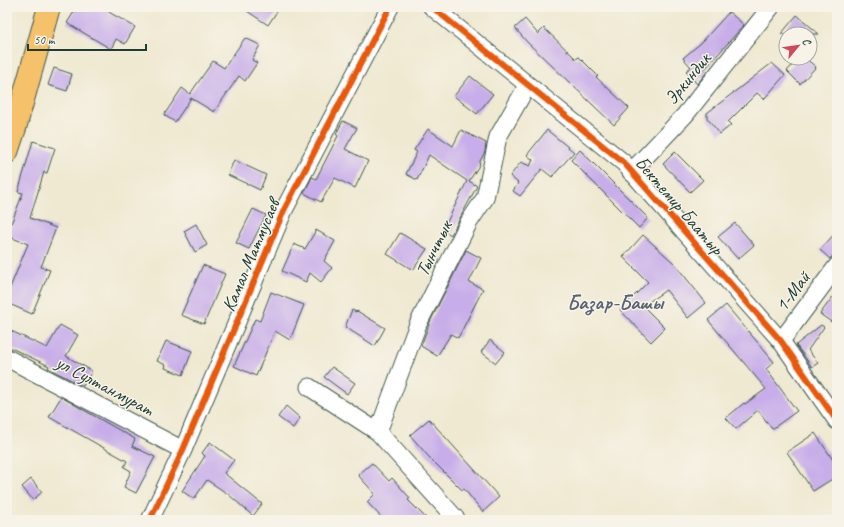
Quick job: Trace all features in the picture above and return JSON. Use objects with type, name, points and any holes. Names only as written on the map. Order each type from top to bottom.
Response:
[{"type":"main road","points":[[7,152],[48,7]]},
{"type":"street","name":"Камал Матмусаев","points":[[150,520],[183,450],[284,210],[390,7]]},
{"type":"street","name":"Бектемир Баатыр","points":[[432,7],[527,86],[624,163],[781,341],[837,420]]},
{"type":"street","name":"Эркиндик","points":[[631,172],[685,115],[771,7]]},
{"type":"street","name":"Тынчтык","points":[[378,432],[418,324],[469,222],[485,198],[498,137],[527,86]]},
{"type":"street","name":"1-Май","points":[[781,341],[837,266]]},
{"type":"street","name":"ул Султанмурат","points":[[7,358],[183,450]]},
{"type":"street","points":[[309,388],[378,432],[457,520]]},
{"type":"building","points":[[77,7],[100,7],[135,27],[125,44],[116,39],[111,49],[67,23]]},
{"type":"building","points":[[241,7],[280,7],[268,25]]},
{"type":"building","points":[[729,12],[744,25],[704,70],[706,73],[697,84],[686,71],[691,67],[683,58],[702,42]]},
{"type":"building","points":[[797,15],[810,26],[788,26]]},
{"type":"building","points":[[525,19],[538,34],[544,28],[576,59],[579,57],[598,76],[596,77],[629,108],[614,125],[527,42],[515,28]]},
{"type":"building","points":[[245,38],[260,45],[252,60],[257,63],[245,81],[239,76],[214,112],[191,98],[175,122],[164,115],[182,88],[190,94],[213,61],[224,68]]},
{"type":"building","points":[[772,63],[785,75],[764,99],[757,93],[728,122],[731,125],[720,134],[707,118],[707,113]]},
{"type":"building","points":[[792,66],[816,67],[800,84],[787,71]]},
{"type":"building","points":[[54,68],[72,74],[67,91],[48,85]]},
{"type":"building","points":[[470,76],[493,94],[477,114],[454,96]]},
{"type":"building","points":[[343,121],[357,128],[345,149],[368,161],[355,188],[335,178],[321,202],[304,193],[312,177],[316,179],[338,136],[336,134]]},
{"type":"building","points":[[428,129],[453,146],[461,130],[486,143],[485,152],[479,163],[480,164],[469,181],[477,186],[451,235],[443,230],[467,181],[429,155],[417,180],[406,174],[417,152],[414,150]]},
{"type":"building","points":[[547,130],[574,152],[552,177],[542,169],[520,196],[513,191],[518,183],[510,176],[521,162],[530,166],[533,160],[527,155]]},
{"type":"building","points":[[33,141],[55,148],[47,173],[44,172],[30,218],[56,228],[41,267],[50,270],[32,314],[7,303],[7,295],[28,244],[7,236],[7,234],[23,193],[18,192]]},
{"type":"building","points":[[580,150],[648,218],[639,228],[571,160]]},
{"type":"building","points":[[675,152],[703,180],[690,192],[663,164]]},
{"type":"building","points":[[234,160],[266,175],[260,190],[228,175]]},
{"type":"building","points":[[253,209],[266,215],[249,249],[236,243]]},
{"type":"building","points":[[735,223],[754,245],[738,259],[718,237]]},
{"type":"building","points":[[196,224],[207,245],[195,252],[184,231]]},
{"type":"building","points":[[316,230],[335,241],[324,261],[332,268],[321,282],[310,273],[306,282],[282,271],[294,244],[305,249]]},
{"type":"building","points":[[837,231],[837,251],[830,259],[820,250]]},
{"type":"building","points":[[400,233],[427,249],[413,270],[387,254]]},
{"type":"building","points":[[643,235],[674,263],[706,303],[688,318],[666,290],[643,306],[665,328],[651,342],[620,310],[648,282],[623,257]]},
{"type":"building","points":[[466,250],[481,258],[469,282],[483,289],[458,338],[451,334],[437,356],[421,346],[430,322]]},
{"type":"building","points":[[203,265],[225,274],[204,324],[181,315]]},
{"type":"building","points":[[837,291],[837,326],[820,314]]},
{"type":"building","points":[[271,292],[304,305],[290,340],[275,331],[256,376],[234,366],[255,319],[260,321]]},
{"type":"building","points":[[726,305],[774,362],[766,369],[797,411],[772,429],[758,410],[736,429],[726,418],[744,403],[745,404],[766,389],[708,320]]},
{"type":"building","points":[[352,310],[357,311],[385,328],[375,346],[345,327]]},
{"type":"building","points":[[60,325],[78,335],[66,356],[92,371],[83,386],[48,368],[49,366],[7,346],[7,329],[47,348]]},
{"type":"building","points":[[821,325],[824,327],[808,350],[818,363],[812,367],[796,345]]},
{"type":"building","points":[[490,340],[505,352],[496,363],[481,352]]},
{"type":"building","points":[[166,341],[192,351],[183,375],[165,368],[166,365],[157,361]]},
{"type":"building","points":[[332,367],[355,383],[347,394],[324,377]]},
{"type":"building","points":[[61,397],[135,439],[132,446],[155,457],[136,493],[124,487],[131,471],[124,467],[127,461],[49,417]]},
{"type":"building","points":[[286,406],[300,418],[293,428],[278,417]]},
{"type":"building","points":[[429,419],[499,497],[483,512],[464,489],[462,490],[428,456],[410,435]]},
{"type":"building","points":[[815,433],[837,466],[837,476],[813,491],[787,452]]},
{"type":"building","points":[[210,442],[234,460],[224,473],[262,504],[253,516],[228,494],[207,480],[194,499],[182,491],[205,456],[202,453]]},
{"type":"building","points":[[372,463],[389,481],[392,478],[410,498],[408,500],[428,520],[384,520],[367,502],[375,494],[358,475]]},
{"type":"building","points":[[31,479],[42,492],[33,500],[22,487]]},
{"type":"cycle path","points":[[150,520],[183,450],[284,210],[390,7]]},
{"type":"cycle path","points":[[432,7],[624,163],[781,341],[837,421]]},
{"type":"district","name":"Базар-Башы","points":[[615,302]]}]
